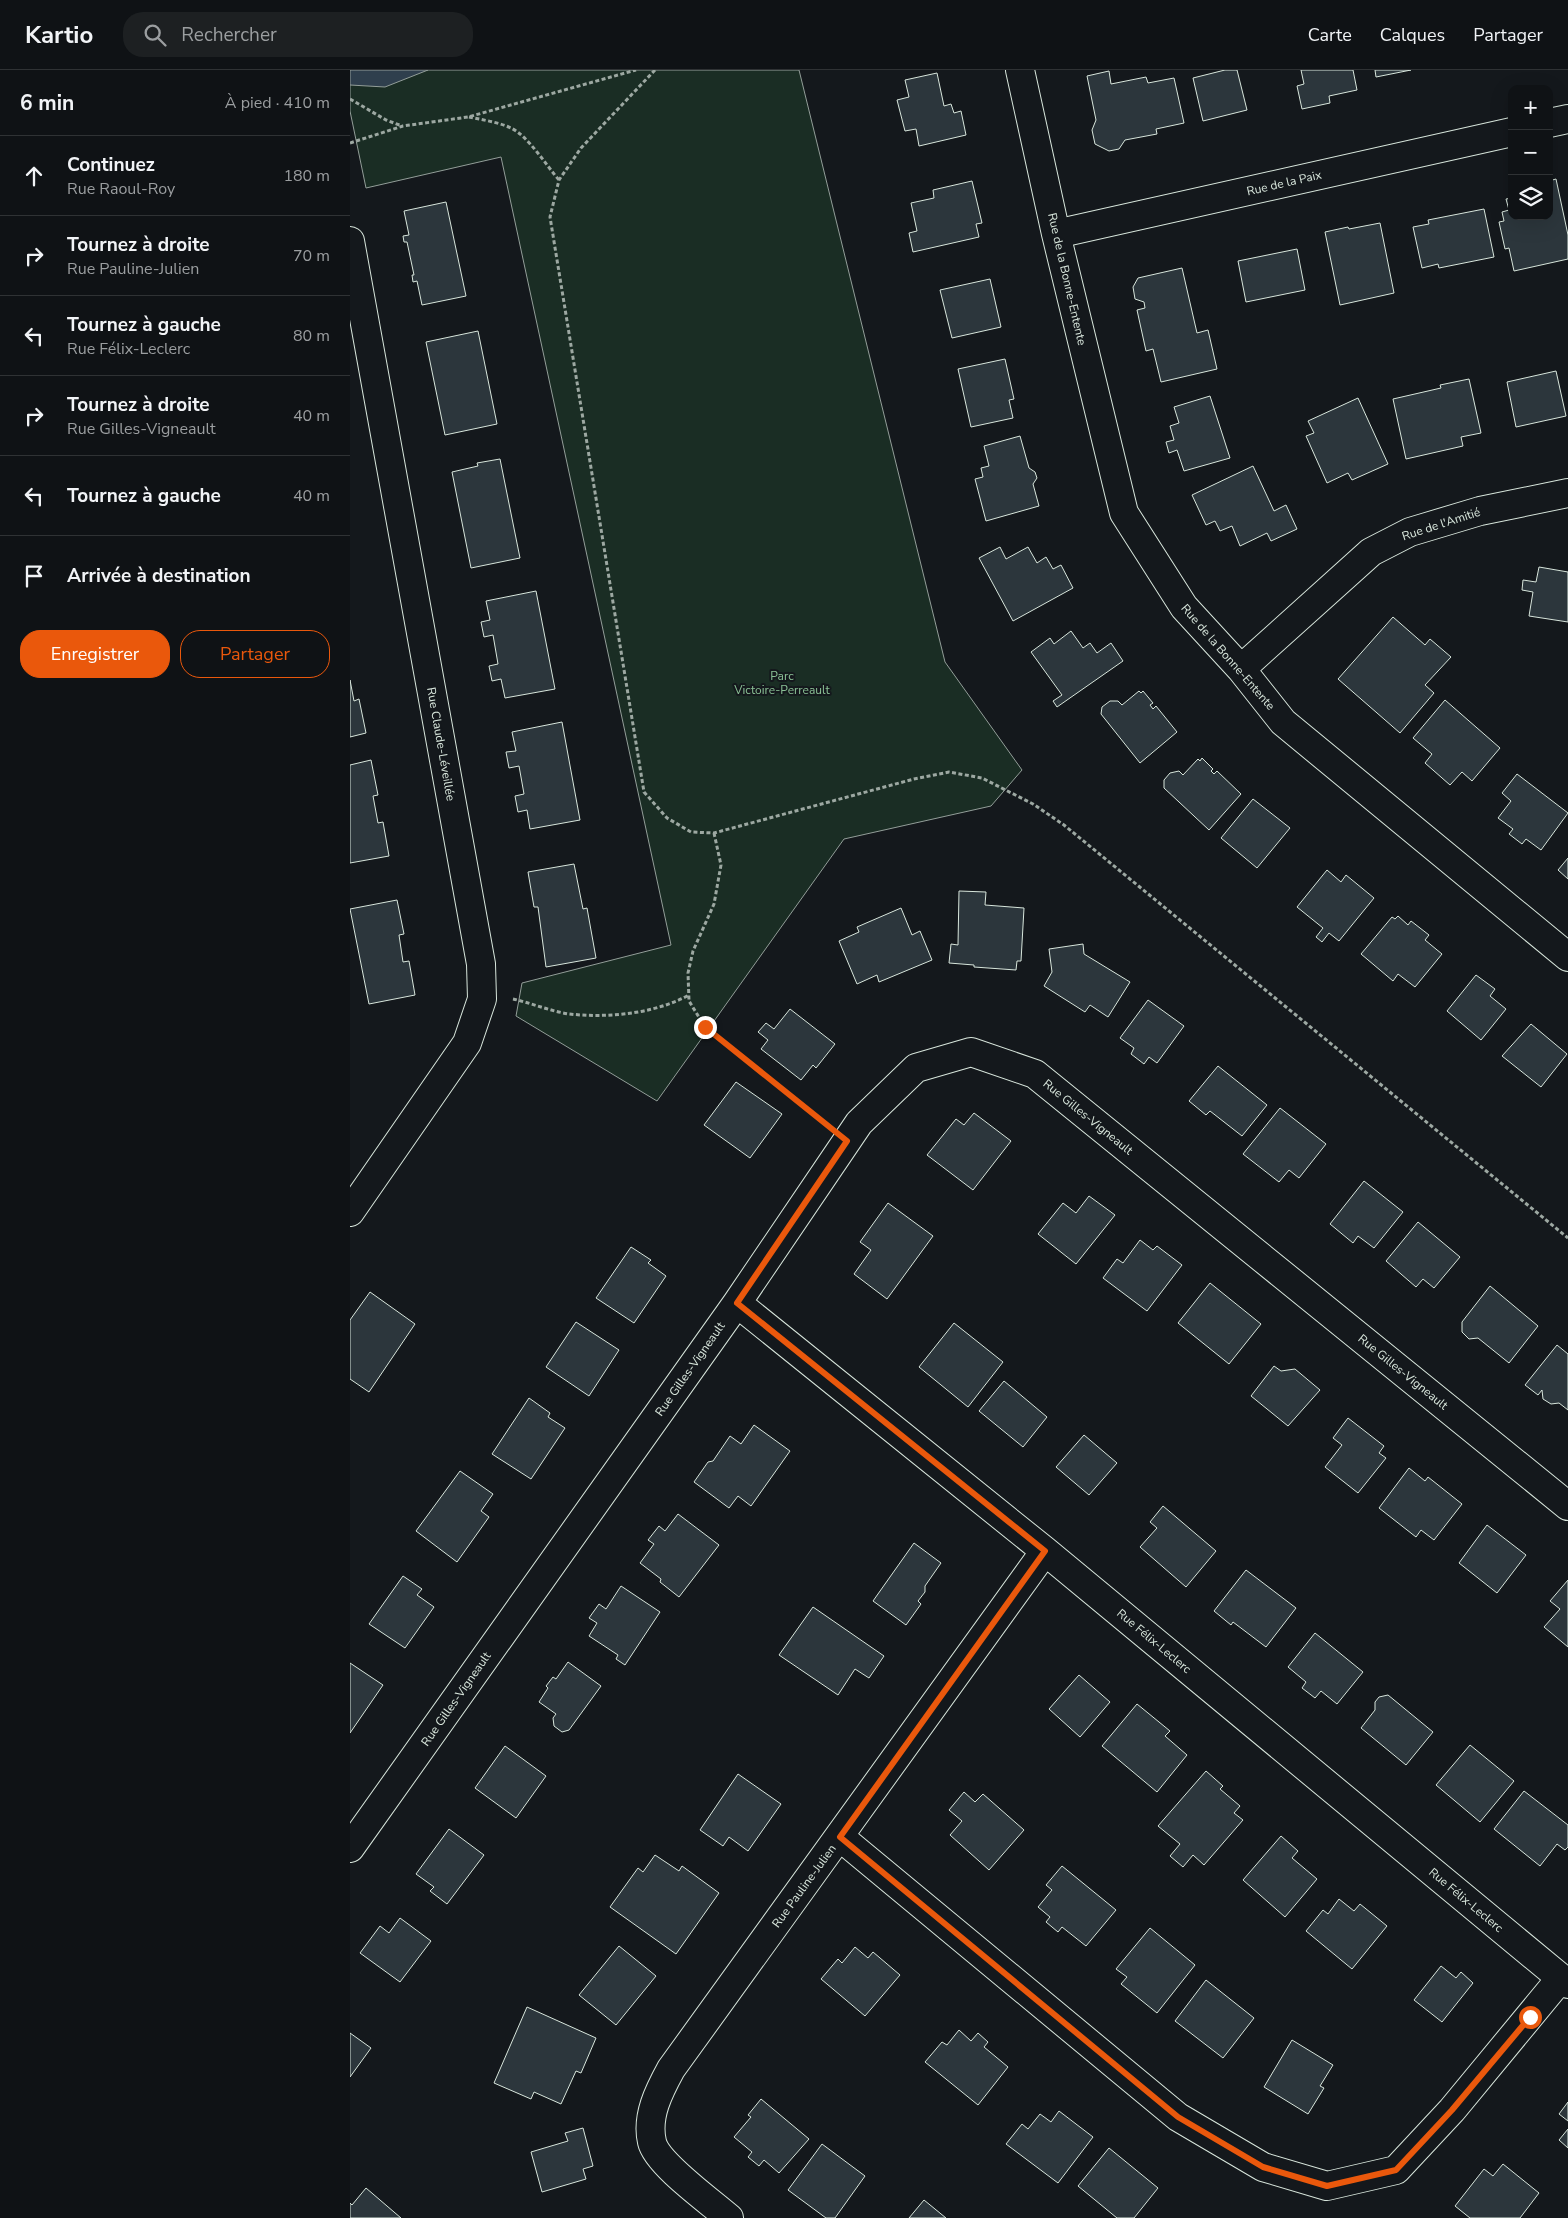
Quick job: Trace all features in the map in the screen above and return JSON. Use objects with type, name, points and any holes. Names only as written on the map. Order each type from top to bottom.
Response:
[{"type":"street","name":"Rue de la Bonne-Entente","points":[[1020,70],[1056,234],[1124,513],[1184,607],[1241,669],[1283,722],[1568,957]]},
{"type":"street","points":[[1553,122],[1568,119]]},
{"type":"street","name":"Rue de la Paix","points":[[1056,234],[1508,133]]},
{"type":"street","name":"Rue Claude-Léveillée","points":[[350,242],[482,964],[482,999],[467,1043],[350,1212]]},
{"type":"street","name":"Rue de l'Amitié","points":[[1241,669],[1371,552],[1410,532],[1480,511],[1568,493]]},
{"type":"street","name":"Rue Gilles-Vigneault","points":[[350,1848],[737,1303],[860,1123],[916,1068],[971,1052],[1035,1074],[1568,1506]]},
{"type":"street","name":"Rue Félix-Leclerc","points":[[737,1303],[1045,1551],[1565,1981]]},
{"type":"street","name":"Rue Pauline-Julien","points":[[729,2218],[666,2164],[652,2143],[651,2121],[657,2094],[672,2069],[1045,1551]]},
{"type":"street","points":[[840,1837],[1178,2117],[1263,2167],[1327,2186],[1396,2170],[1452,2110],[1565,1981]]},
{"type":"path","points":[[350,143],[403,126],[468,117],[636,70]]},
{"type":"path","points":[[654,70],[581,148],[559,180],[550,217],[644,792],[667,818],[691,832],[714,833],[914,778],[949,772],[982,778],[1033,804],[1064,825],[1568,1238]]},
{"type":"path","points":[[350,99],[386,120],[403,126]]},
{"type":"path","points":[[468,117],[496,122],[512,129],[526,140],[559,180]]},
{"type":"path","points":[[714,833],[721,865],[714,904],[693,951],[688,973],[689,1001],[705,1027],[847,1141]]},
{"type":"path","points":[[482,999],[514,1000],[568,1014],[614,1015],[670,1005],[689,995]]},
{"type":"green space","name":"Parc Victoire-Perreault","points":[[350,70],[799,70],[945,662],[1022,770],[991,806],[844,839],[657,1101],[516,1016],[522,983],[671,945],[501,157],[366,188],[350,111]]},
{"type":"water","points":[[350,70],[428,70],[385,87],[350,85]]},
{"type":"building","points":[[1225,70],[1237,70],[1247,110],[1203,121],[1193,78]]},
{"type":"building","points":[[1301,70],[1353,70],[1357,90],[1329,96],[1330,103],[1302,109],[1297,86],[1304,84]]},
{"type":"building","points":[[1375,70],[1411,70],[1376,77]]},
{"type":"building","points":[[1109,71],[1111,84],[1146,77],[1148,83],[1174,78],[1184,123],[1156,129],[1157,134],[1125,140],[1119,149],[1109,151],[1095,144],[1092,130],[1096,120],[1087,76]]},
{"type":"building","points":[[937,73],[944,106],[951,104],[954,113],[961,111],[966,135],[919,146],[916,129],[905,131],[897,100],[909,97],[905,80]]},
{"type":"building","points":[[1556,179],[1568,235],[1568,259],[1514,271],[1509,248],[1505,249],[1499,222],[1504,221],[1502,212],[1508,210],[1508,220],[1553,220],[1553,180]]},
{"type":"building","points":[[972,181],[982,223],[976,224],[979,237],[913,252],[909,233],[917,231],[911,203],[934,198],[933,190]]},
{"type":"building","points":[[446,202],[466,296],[422,305],[417,281],[413,282],[412,275],[414,275],[407,242],[404,242],[403,236],[409,235],[404,211]]},
{"type":"building","points":[[1484,209],[1494,257],[1439,268],[1438,264],[1422,268],[1413,227],[1429,224],[1428,220]]},
{"type":"building","points":[[1380,223],[1394,293],[1340,305],[1325,232]]},
{"type":"building","points":[[1297,249],[1305,290],[1246,302],[1238,261]]},
{"type":"building","points":[[1182,268],[1197,333],[1208,330],[1217,369],[1161,382],[1153,349],[1146,351],[1137,310],[1145,308],[1144,302],[1135,299],[1133,287],[1138,278]]},
{"type":"building","points":[[990,279],[1001,327],[952,338],[940,290]]},
{"type":"building","points":[[478,331],[497,424],[445,435],[426,342]]},
{"type":"building","points":[[1005,359],[1014,399],[1009,400],[1013,418],[971,427],[958,369]]},
{"type":"building","points":[[1556,371],[1566,416],[1516,427],[1507,382]]},
{"type":"building","points":[[1469,379],[1481,433],[1461,437],[1463,446],[1406,459],[1393,399],[1441,388],[1440,385]]},
{"type":"building","points":[[1210,396],[1230,458],[1184,471],[1177,450],[1169,453],[1166,442],[1174,440],[1170,426],[1179,423],[1174,407]]},
{"type":"building","points":[[1358,398],[1388,464],[1352,480],[1348,473],[1327,483],[1306,436],[1314,433],[1308,421]]},
{"type":"building","points":[[1020,436],[1029,468],[1035,472],[1037,478],[1033,484],[1039,506],[986,521],[975,479],[983,477],[981,468],[989,466],[984,446]]},
{"type":"building","points":[[500,459],[520,558],[471,568],[452,472],[478,466],[477,463]]},
{"type":"building","points":[[1253,466],[1274,511],[1286,505],[1297,529],[1271,541],[1267,533],[1240,546],[1232,526],[1220,531],[1215,521],[1206,525],[1192,495]]},
{"type":"building","points":[[1000,547],[1006,559],[1028,547],[1037,563],[1046,557],[1053,569],[1061,565],[1073,588],[1013,621],[979,558]]},
{"type":"building","points":[[1539,567],[1568,572],[1568,622],[1529,616],[1533,592],[1522,590],[1523,580],[1536,582]]},
{"type":"building","points":[[536,591],[555,689],[505,698],[501,679],[492,681],[489,666],[498,664],[493,635],[484,637],[481,622],[490,620],[486,601]]},
{"type":"building","points":[[1393,617],[1425,645],[1430,639],[1451,657],[1425,685],[1434,693],[1400,733],[1338,679]]},
{"type":"building","points":[[1071,631],[1083,648],[1090,643],[1097,653],[1111,643],[1123,661],[1057,707],[1053,701],[1062,695],[1031,652],[1050,638],[1054,644]]},
{"type":"building","points":[[350,680],[354,701],[359,699],[366,733],[350,737]]},
{"type":"building","points":[[1139,691],[1141,693],[1143,691],[1153,703],[1150,705],[1153,709],[1156,706],[1177,732],[1140,763],[1101,714],[1102,707],[1110,701],[1118,701],[1122,705]]},
{"type":"building","points":[[1445,700],[1500,748],[1472,781],[1462,772],[1450,785],[1425,763],[1432,754],[1413,738]]},
{"type":"building","points":[[562,722],[580,820],[530,829],[527,810],[518,812],[515,796],[524,794],[519,766],[509,768],[506,752],[516,751],[512,732]]},
{"type":"building","points":[[1202,758],[1213,769],[1211,771],[1214,774],[1217,771],[1241,794],[1209,830],[1164,788],[1164,780],[1170,773],[1179,771],[1183,775],[1198,759],[1200,761]]},
{"type":"building","points":[[371,760],[378,795],[373,796],[378,823],[383,822],[389,856],[350,863],[350,765]]},
{"type":"building","points":[[1517,774],[1568,813],[1541,850],[1526,839],[1522,844],[1509,834],[1513,829],[1498,818],[1511,801],[1502,793]]},
{"type":"building","points":[[1253,799],[1290,828],[1257,868],[1221,838]]},
{"type":"building","points":[[1568,858],[1568,879],[1558,870]]},
{"type":"building","points":[[574,864],[583,909],[587,908],[596,958],[546,967],[538,907],[534,907],[528,872]]},
{"type":"building","points":[[1327,870],[1341,882],[1346,875],[1374,898],[1339,941],[1329,933],[1322,942],[1316,937],[1323,928],[1297,907]]},
{"type":"building","points":[[959,891],[986,892],[985,905],[1024,908],[1021,961],[1017,961],[1016,970],[949,963],[951,944],[958,945]]},
{"type":"building","points":[[397,900],[404,934],[399,935],[403,962],[409,961],[415,995],[369,1004],[350,909]]},
{"type":"building","points":[[901,908],[912,935],[920,931],[932,960],[879,982],[877,975],[857,984],[839,941],[859,932],[857,927]]},
{"type":"building","points":[[1398,916],[1408,925],[1411,921],[1429,935],[1425,940],[1442,954],[1415,987],[1398,974],[1393,981],[1361,954],[1392,917],[1395,919]]},
{"type":"building","points":[[1083,944],[1084,954],[1130,982],[1108,1017],[1090,1005],[1085,1012],[1044,986],[1052,972],[1049,949]]},
{"type":"building","points":[[1476,975],[1495,989],[1490,996],[1506,1009],[1481,1040],[1447,1011]]},
{"type":"building","points":[[1148,1000],[1184,1026],[1157,1063],[1149,1057],[1144,1064],[1131,1054],[1134,1048],[1120,1038]]},
{"type":"building","points":[[790,1009],[835,1044],[816,1068],[813,1065],[801,1080],[761,1049],[768,1040],[758,1032],[766,1023],[774,1029]]},
{"type":"building","points":[[1531,1024],[1567,1054],[1541,1087],[1502,1056]]},
{"type":"building","points":[[1218,1066],[1267,1105],[1242,1136],[1210,1111],[1206,1115],[1189,1101]]},
{"type":"building","points":[[736,1082],[782,1114],[750,1158],[704,1125]]},
{"type":"building","points":[[1280,1108],[1326,1144],[1299,1178],[1289,1170],[1279,1182],[1243,1154]]},
{"type":"building","points":[[974,1113],[1011,1141],[973,1190],[927,1155],[956,1119],[964,1125]]},
{"type":"building","points":[[1364,1181],[1403,1212],[1374,1248],[1358,1236],[1353,1243],[1330,1224]]},
{"type":"building","points":[[1089,1196],[1115,1215],[1076,1264],[1038,1234],[1063,1203],[1076,1213]]},
{"type":"building","points":[[888,1203],[933,1236],[887,1299],[854,1274],[871,1250],[860,1242]]},
{"type":"building","points":[[1418,1222],[1460,1257],[1434,1288],[1423,1279],[1416,1287],[1386,1261]]},
{"type":"building","points":[[1140,1240],[1153,1250],[1157,1246],[1182,1265],[1147,1311],[1103,1278],[1117,1259],[1123,1263]]},
{"type":"building","points":[[631,1247],[651,1260],[648,1263],[666,1276],[634,1323],[596,1298]]},
{"type":"building","points":[[1210,1283],[1261,1324],[1229,1364],[1178,1323]]},
{"type":"building","points":[[1490,1286],[1538,1326],[1509,1363],[1478,1338],[1469,1339],[1462,1332],[1462,1322]]},
{"type":"building","points":[[370,1292],[415,1324],[369,1392],[350,1379],[350,1320]]},
{"type":"building","points":[[576,1322],[619,1350],[589,1396],[546,1367]]},
{"type":"building","points":[[954,1323],[1003,1362],[968,1407],[919,1367]]},
{"type":"building","points":[[1557,1345],[1568,1354],[1568,1410],[1559,1403],[1551,1404],[1543,1399],[1542,1390],[1538,1395],[1525,1385]]},
{"type":"building","points":[[1274,1366],[1281,1371],[1295,1369],[1320,1390],[1288,1426],[1251,1396]]},
{"type":"building","points":[[1004,1381],[1047,1417],[1023,1447],[979,1411]]},
{"type":"building","points":[[529,1398],[550,1413],[548,1417],[565,1428],[531,1479],[492,1454]]},
{"type":"building","points":[[1348,1418],[1384,1446],[1379,1453],[1386,1458],[1358,1493],[1325,1467],[1342,1445],[1333,1438]]},
{"type":"building","points":[[754,1425],[790,1451],[751,1506],[738,1496],[729,1508],[694,1482],[708,1462],[713,1461],[730,1436],[741,1444]]},
{"type":"building","points":[[1084,1435],[1117,1463],[1089,1495],[1056,1467]]},
{"type":"building","points":[[1409,1468],[1425,1481],[1428,1477],[1462,1504],[1434,1540],[1421,1530],[1416,1537],[1379,1508]]},
{"type":"building","points":[[460,1471],[493,1494],[481,1511],[489,1517],[457,1562],[416,1531]]},
{"type":"building","points":[[1163,1506],[1216,1551],[1186,1587],[1140,1547],[1157,1528],[1150,1522]]},
{"type":"building","points":[[678,1514],[719,1545],[679,1597],[660,1582],[661,1579],[640,1563],[654,1544],[648,1540],[659,1526],[665,1531]]},
{"type":"building","points":[[1487,1525],[1526,1555],[1497,1593],[1459,1563]]},
{"type":"building","points":[[914,1543],[941,1563],[925,1586],[925,1592],[918,1601],[921,1604],[906,1625],[873,1601]]},
{"type":"building","points":[[1246,1570],[1296,1608],[1266,1647],[1233,1622],[1231,1625],[1214,1611]]},
{"type":"building","points":[[403,1576],[422,1589],[417,1595],[434,1607],[405,1648],[369,1624]]},
{"type":"building","points":[[1568,1580],[1568,1647],[1544,1627],[1560,1609],[1550,1601]]},
{"type":"building","points":[[621,1586],[660,1612],[625,1665],[616,1659],[618,1655],[589,1636],[597,1623],[589,1618],[599,1604],[606,1609]]},
{"type":"building","points":[[813,1607],[884,1656],[869,1678],[855,1669],[838,1695],[779,1655]]},
{"type":"building","points":[[1315,1633],[1363,1672],[1337,1704],[1321,1691],[1315,1698],[1302,1688],[1306,1682],[1288,1667]]},
{"type":"building","points":[[568,1662],[601,1686],[569,1730],[562,1732],[554,1726],[553,1718],[556,1714],[539,1702],[548,1688],[546,1686],[553,1677],[556,1679]]},
{"type":"building","points":[[350,1663],[383,1685],[350,1733]]},
{"type":"building","points":[[1079,1675],[1110,1702],[1080,1737],[1049,1709]]},
{"type":"building","points":[[1388,1695],[1433,1732],[1406,1765],[1361,1728],[1375,1710],[1375,1702],[1379,1697]]},
{"type":"building","points":[[1137,1704],[1170,1731],[1165,1736],[1187,1755],[1157,1792],[1102,1746]]},
{"type":"building","points":[[1470,1745],[1514,1781],[1480,1822],[1436,1785]]},
{"type":"building","points":[[505,1746],[546,1776],[516,1818],[475,1788]]},
{"type":"building","points":[[1206,1771],[1223,1786],[1220,1789],[1240,1806],[1234,1813],[1243,1820],[1204,1865],[1193,1855],[1183,1867],[1170,1856],[1180,1844],[1158,1826]]},
{"type":"building","points":[[738,1774],[781,1804],[748,1851],[729,1837],[723,1846],[700,1830]]},
{"type":"building","points":[[1524,1791],[1568,1825],[1568,1847],[1565,1850],[1557,1844],[1540,1866],[1494,1829]]},
{"type":"building","points":[[964,1792],[975,1802],[983,1794],[1024,1830],[989,1870],[950,1835],[962,1821],[949,1810]]},
{"type":"building","points":[[449,1829],[484,1855],[447,1904],[430,1891],[434,1887],[416,1874]]},
{"type":"building","points":[[1281,1836],[1298,1851],[1292,1858],[1317,1879],[1285,1917],[1243,1880]]},
{"type":"building","points":[[655,1855],[679,1871],[682,1866],[719,1893],[676,1954],[610,1907],[638,1868],[643,1872]]},
{"type":"building","points":[[1062,1866],[1116,1910],[1086,1946],[1062,1927],[1058,1932],[1046,1922],[1050,1917],[1038,1907],[1052,1890],[1046,1885]]},
{"type":"building","points":[[1339,1899],[1354,1911],[1360,1904],[1387,1926],[1352,1969],[1306,1931],[1323,1910],[1328,1914]]},
{"type":"building","points":[[400,1918],[431,1941],[400,1982],[360,1953],[380,1926],[389,1933]]},
{"type":"building","points":[[1150,1928],[1195,1965],[1157,2013],[1121,1984],[1127,1977],[1116,1969]]},
{"type":"building","points":[[619,1946],[656,1976],[616,2025],[579,1995]]},
{"type":"building","points":[[855,1947],[868,1958],[873,1952],[900,1975],[865,2016],[821,1979],[838,1959],[842,1963]]},
{"type":"building","points":[[1441,1966],[1456,1978],[1461,1972],[1473,1983],[1442,2022],[1414,2000]]},
{"type":"building","points":[[1206,1980],[1254,2018],[1223,2058],[1175,2021]]},
{"type":"building","points":[[527,2007],[596,2038],[581,2073],[576,2071],[561,2104],[534,2092],[531,2099],[494,2083]]},
{"type":"building","points":[[959,2030],[971,2041],[978,2033],[988,2042],[984,2047],[1008,2067],[978,2105],[925,2062],[942,2042],[947,2045]]},
{"type":"building","points":[[350,2033],[371,2048],[350,2077]]},
{"type":"building","points":[[1292,2040],[1333,2065],[1320,2086],[1324,2088],[1308,2114],[1264,2087]]},
{"type":"building","points":[[761,2099],[809,2139],[779,2173],[764,2160],[759,2166],[748,2157],[752,2152],[734,2137],[751,2117],[748,2115]]},
{"type":"building","points":[[1568,2102],[1568,2121],[1559,2114]]},
{"type":"building","points":[[1059,2111],[1093,2137],[1058,2183],[1006,2144],[1022,2124],[1028,2129],[1040,2114],[1051,2122]]},
{"type":"building","points":[[583,2128],[593,2166],[583,2169],[586,2179],[542,2192],[531,2152],[568,2141],[565,2133]]},
{"type":"building","points":[[1568,2129],[1568,2148],[1559,2140]]},
{"type":"building","points":[[822,2144],[865,2176],[835,2218],[826,2218],[788,2190]]},
{"type":"building","points":[[1109,2148],[1158,2188],[1134,2218],[1117,2218],[1078,2186]]},
{"type":"building","points":[[1503,2164],[1539,2193],[1520,2218],[1470,2218],[1455,2206],[1484,2169],[1493,2176]]},
{"type":"building","points":[[366,2188],[401,2218],[350,2218],[350,2203],[352,2205]]},
{"type":"building","points":[[924,2200],[946,2218],[909,2218]]},
{"type":"route","points":[[705,1027],[847,1141],[737,1303],[1045,1551],[840,1837],[1178,2117],[1263,2167],[1327,2186],[1396,2170],[1452,2110],[1530,2017]]}]
